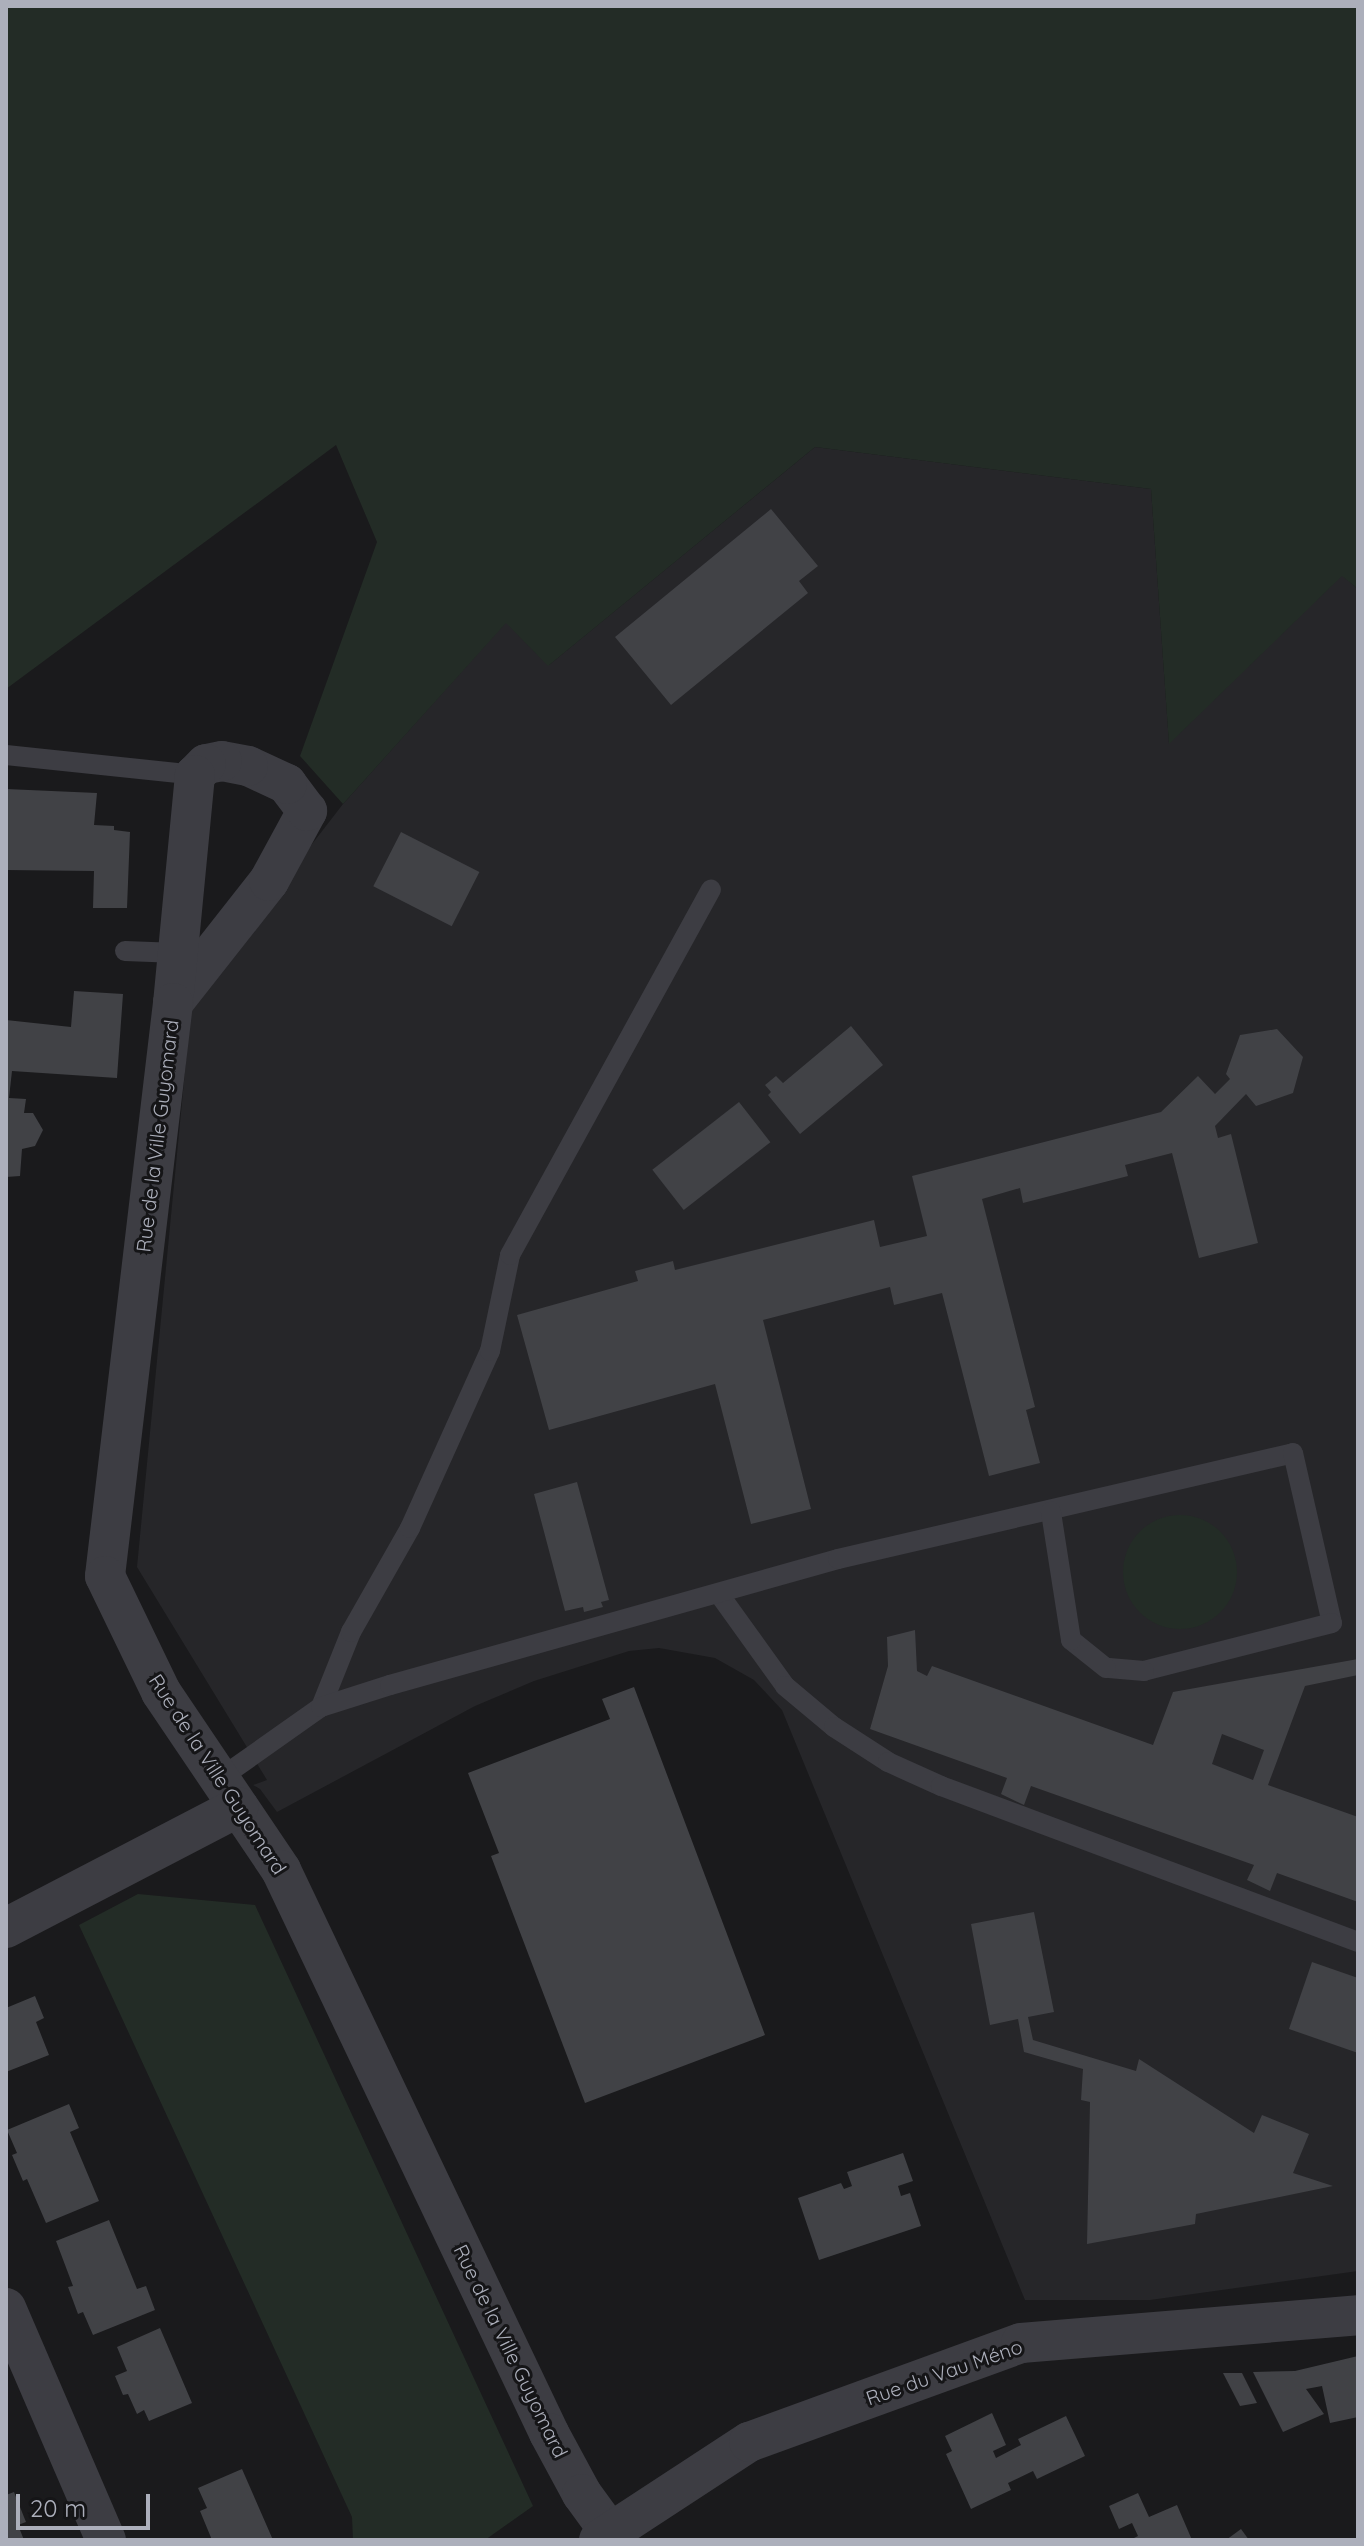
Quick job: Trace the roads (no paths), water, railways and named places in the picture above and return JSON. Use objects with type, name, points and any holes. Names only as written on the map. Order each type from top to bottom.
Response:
[{"type":"street","name":"Rue de la Ville Guyomard","points":[[173,1003],[269,881],[307,811],[287,784],[248,766],[222,761],[206,764],[195,775],[173,1003],[105,1576],[161,1692],[281,1870],[549,2433],[604,2536]]},
{"type":"street","points":[[6,1928],[229,1793]]},
{"type":"street","points":[[6,2308],[106,2540]]},
{"type":"street","name":"Rue du Vau Méno","points":[[604,2536],[749,2442],[1021,2343],[1358,2315]]},
{"type":"lane","points":[[6,755],[195,775]]},
{"type":"lane","points":[[229,1793],[321,1707],[351,1632],[410,1528],[490,1351],[510,1255],[711,890]]},
{"type":"lane","points":[[125,951],[178,953]]},
{"type":"lane","points":[[321,1707],[838,1559],[1051,1512],[1293,1453],[1332,1623],[1144,1671],[1106,1668],[1071,1640],[1051,1512]]},
{"type":"lane","points":[[719,1594],[785,1686],[834,1727],[888,1762],[941,1786],[1358,1942]]}]
